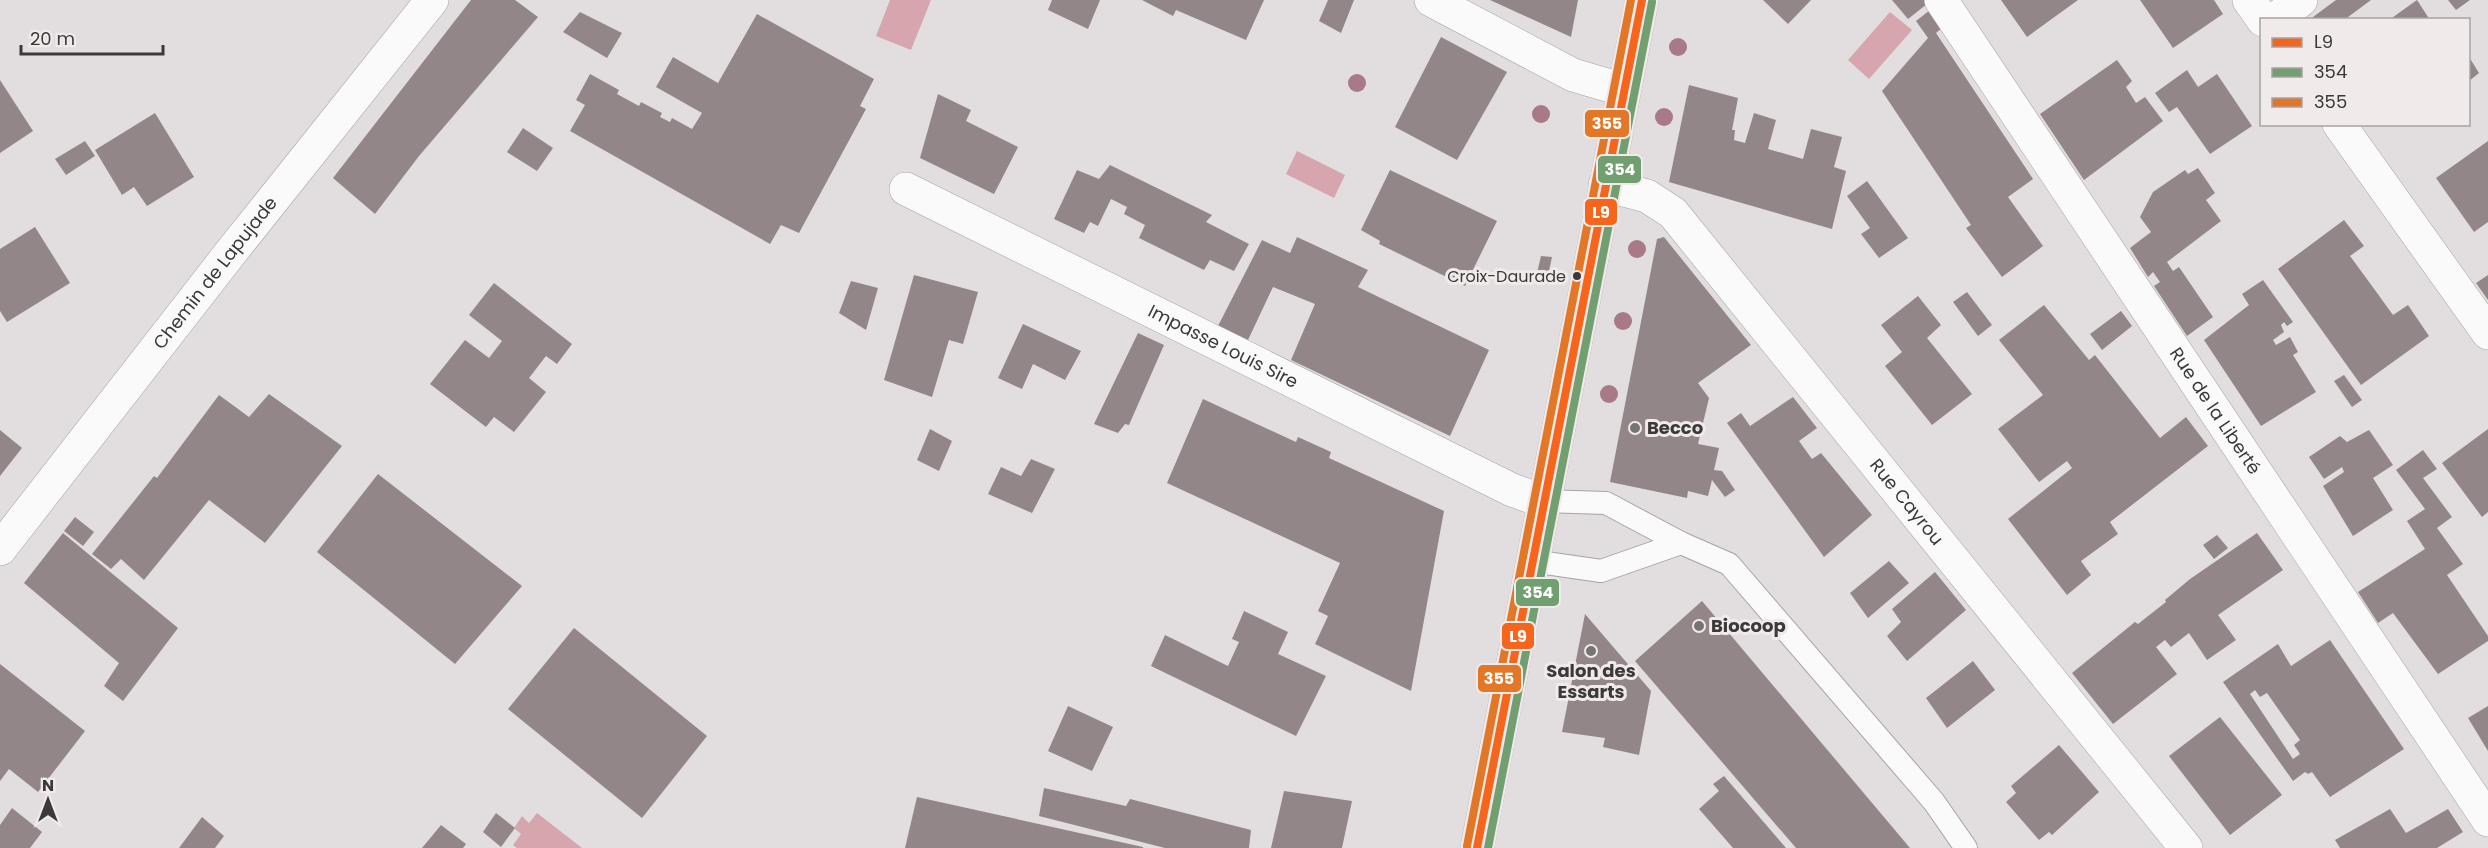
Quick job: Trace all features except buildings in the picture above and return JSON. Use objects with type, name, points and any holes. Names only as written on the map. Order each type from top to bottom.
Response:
[{"type":"main road","points":[[1477,848],[1642,0]]},
{"type":"street","name":"Chemin de Lapujade","points":[[0,549],[228,255],[432,0]]},
{"type":"street","points":[[1431,0],[1574,75],[1624,90]]},
{"type":"street","name":"Rue de la Liberté","points":[[1941,0],[2488,820]]},
{"type":"street","points":[[2249,0],[2262,18]]},
{"type":"street","points":[[2277,18],[2301,0]]},
{"type":"street","points":[[2339,126],[2488,333]]},
{"type":"street","name":"Rue Cayrou","points":[[1605,185],[1647,196],[1673,213],[2186,848]]},
{"type":"street","name":"Impasse Louis Sire","points":[[906,189],[1512,490],[1544,501]]},
{"type":"lane","points":[[1544,501],[1606,503],[1681,543],[1729,564],[1934,802],[1966,848]]},
{"type":"lane","points":[[1532,561],[1600,571],[1681,543]]},
{"type":"shaded area","points":[[890,0],[931,0],[911,50],[876,36]]},
{"type":"shaded area","points":[[1890,12],[1912,30],[1869,79],[1848,60]]},
{"type":"shaded area","points":[[1297,151],[1345,175],[1334,198],[1286,174]]},
{"type":"shaded area","points":[[537,813],[582,848],[517,848],[513,845],[521,834],[514,828],[522,816],[529,823]]},
{"type":"transit line","name":"355","points":[[1467,846],[1631,0]]},
{"type":"transit line","name":"L9","points":[[1477,848],[1642,0]]},
{"type":"transit line","name":"354","points":[[1488,848],[1652,2]]},
{"type":"place","name":"Croix-Daurade","points":[[1577,276]]},
{"type":"place","name":"Becco","points":[[1635,428]]},
{"type":"place","name":"Biocoop","points":[[1699,626]]},
{"type":"place","name":"Salon des Essarts","points":[[1591,651]]}]
